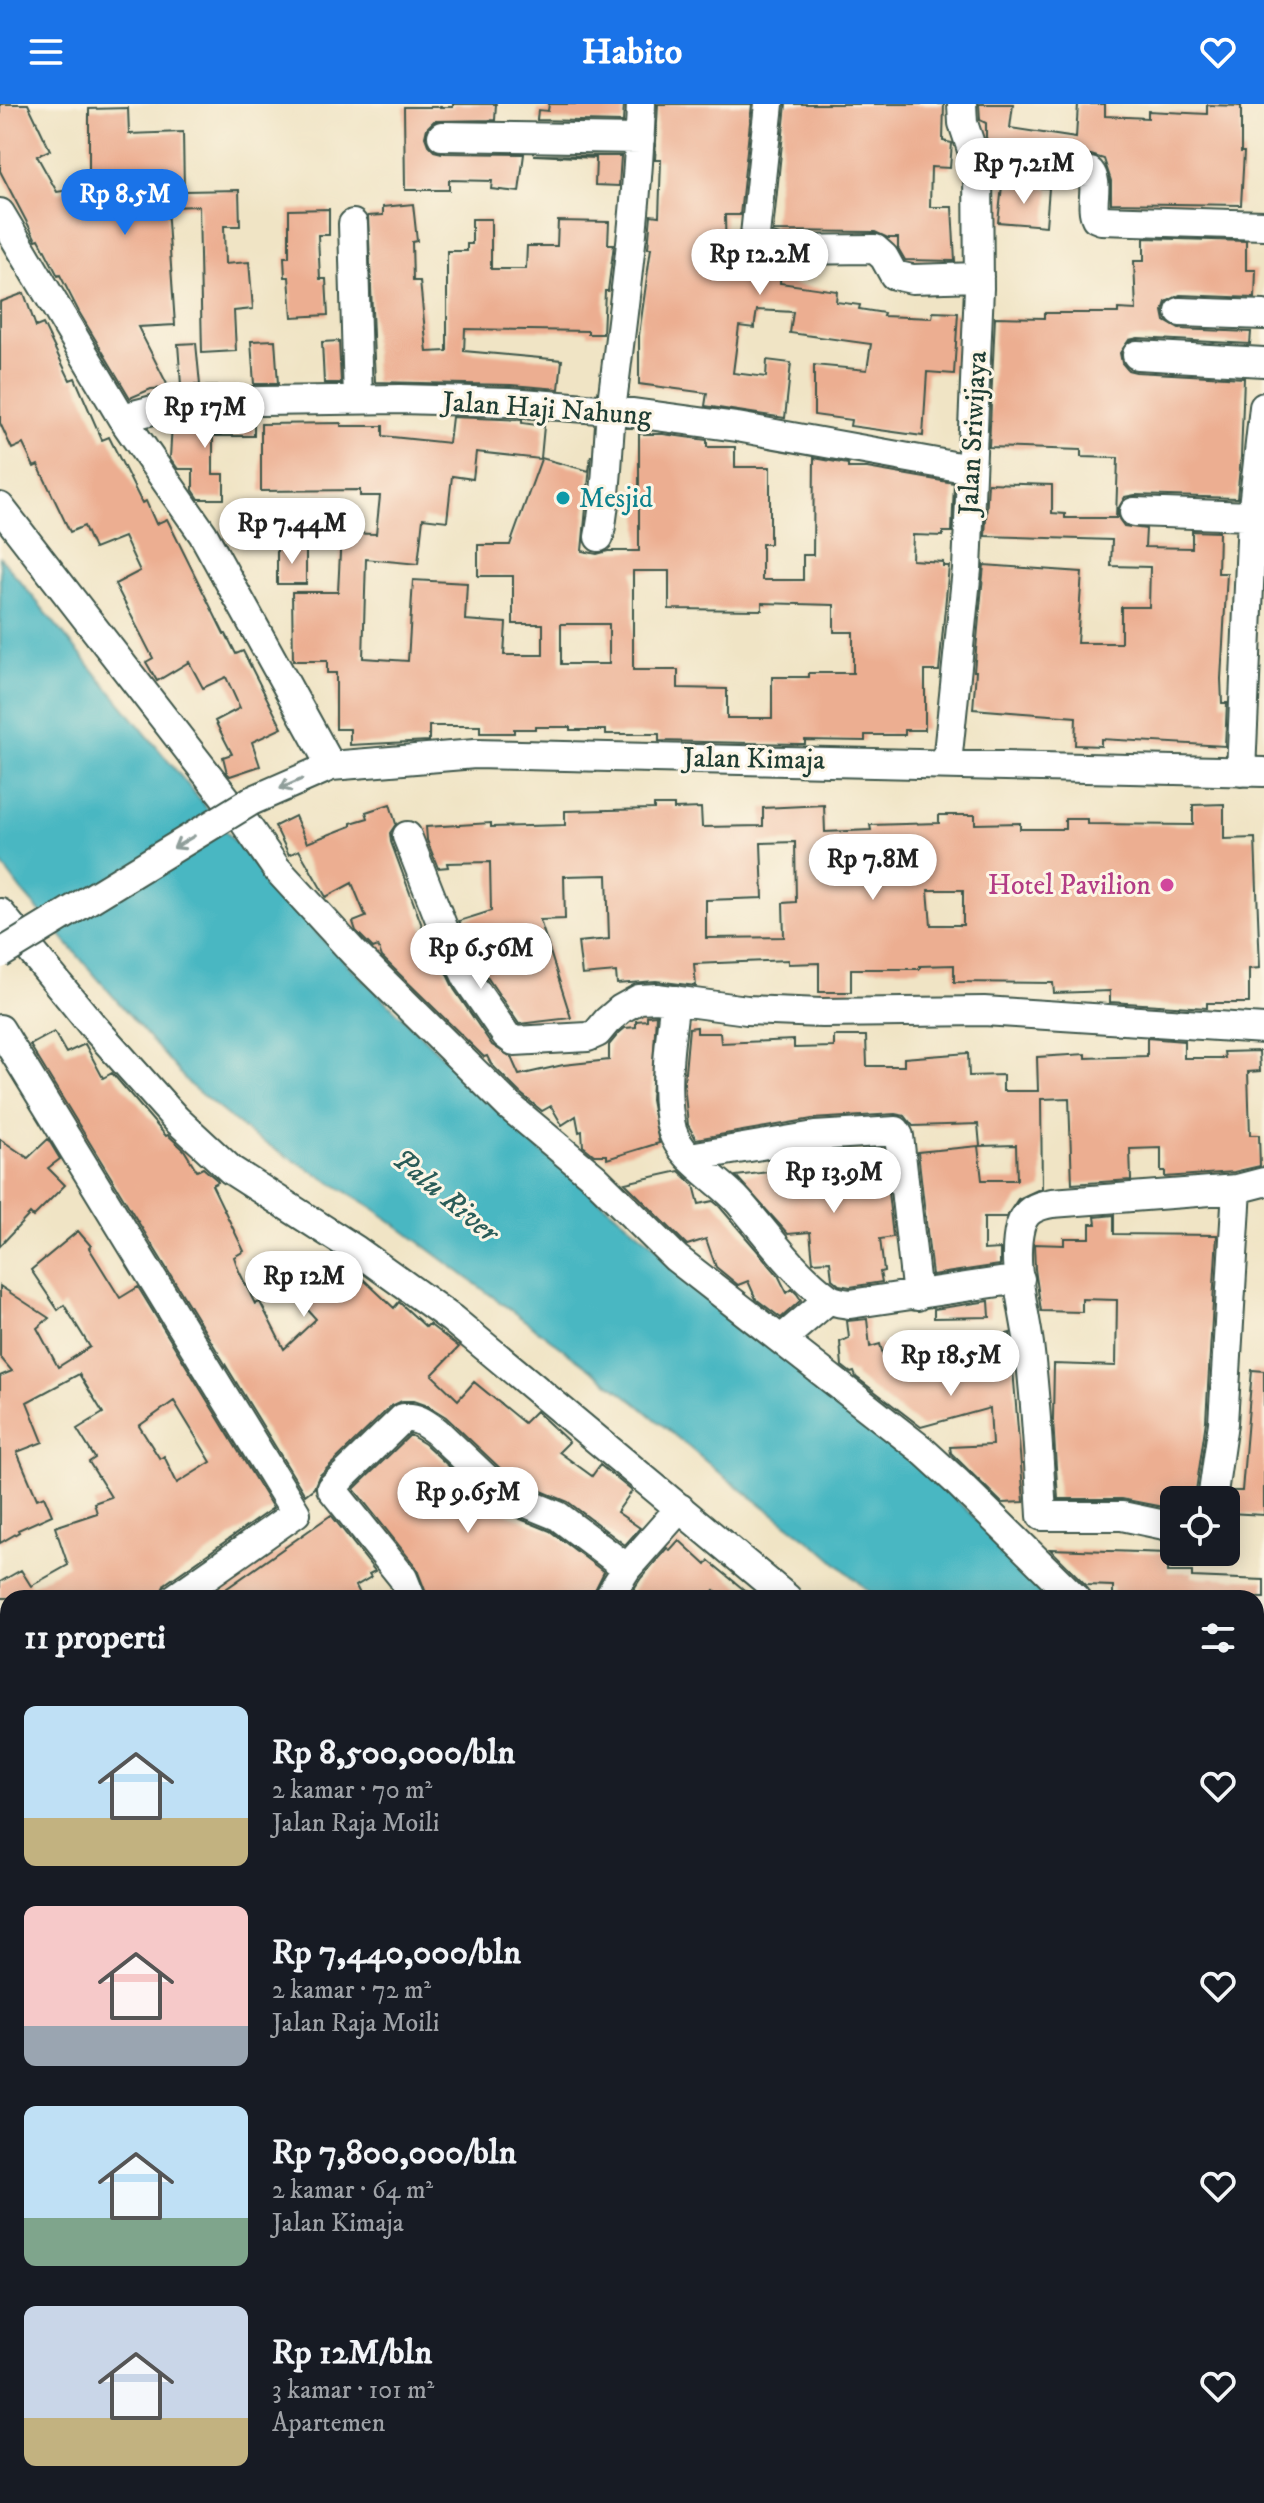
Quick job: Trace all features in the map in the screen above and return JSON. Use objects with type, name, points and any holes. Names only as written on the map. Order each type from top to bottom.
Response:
[{"type":"street","points":[[599,537],[607,497],[611,410],[639,169],[641,104]]},
{"type":"street","points":[[769,104],[755,235],[758,245],[779,250],[875,249],[884,257],[894,275],[906,279],[979,277]]},
{"type":"street","name":"Jalan Sriwijaya","points":[[947,763],[967,569],[979,277],[978,168],[963,123],[962,104]]},
{"type":"street","points":[[442,136],[640,139]]},
{"type":"street","points":[[978,168],[1090,172],[1094,178],[1093,211],[1096,218],[1101,220],[1264,225]]},
{"type":"street","points":[[0,213],[122,418],[203,534],[331,766]]},
{"type":"street","points":[[353,224],[358,399]]},
{"type":"street","points":[[1180,312],[1264,315]]},
{"type":"street","points":[[1137,355],[1264,362]]},
{"type":"street","name":"Jalan Haji Nahung","points":[[122,418],[184,402],[358,399],[510,402],[611,410],[737,427],[970,469]]},
{"type":"street","points":[[1253,772],[1256,534],[1264,407]]},
{"type":"street","points":[[0,507],[245,823],[276,868],[426,1027],[509,1106],[595,1178],[676,1258],[921,1449],[1067,1590]]},
{"type":"street","points":[[1134,512],[1256,534]]},
{"type":"street","name":"Jalan Kimaja","points":[[0,954],[251,801],[331,766],[475,754],[1253,772]]},
{"type":"street","points":[[407,836],[444,930],[468,980],[511,1040],[583,1038],[597,1033],[614,1015],[639,999],[675,1000],[747,1010],[984,1011],[1264,1029]]},
{"type":"street","points":[[0,913],[92,1025],[176,1119],[231,1170],[356,1250],[452,1319],[777,1590]]},
{"type":"street","points":[[675,1000],[670,1034],[668,1108],[673,1133],[690,1157],[736,1199],[784,1255],[829,1299],[850,1304],[1020,1279]]},
{"type":"street","points":[[0,1029],[296,1513]]},
{"type":"street","points":[[690,1157],[815,1136],[896,1131],[917,1296]]},
{"type":"street","points":[[1042,1516],[1035,1406],[1020,1279],[1020,1228],[1033,1207],[1251,1186],[1214,1486]]},
{"type":"street","points":[[782,1339],[829,1299]]},
{"type":"street","points":[[186,1590],[331,1488],[403,1418],[417,1419],[436,1431],[494,1486],[558,1516],[627,1568]]},
{"type":"street","points":[[331,1488],[403,1578],[408,1590]]},
{"type":"street","points":[[613,1590],[627,1568],[680,1508]]},
{"type":"street","points":[[994,1521],[1042,1516],[1122,1516],[1160,1524]]},
{"type":"water","name":"Palu River","points":[[0,557],[253,864],[328,945],[539,1150],[926,1471],[1043,1590],[867,1590],[822,1550],[721,1474],[636,1403],[372,1207],[250,1134],[191,1086],[0,862]]},
{"type":"building","points":[[0,104],[28,104],[50,150],[37,156],[57,192],[89,187],[89,109],[128,108],[129,134],[183,132],[184,191],[239,190],[240,226],[224,226],[225,264],[249,262],[253,309],[234,311],[236,351],[202,353],[199,206],[167,207],[175,325],[138,327],[169,388],[151,389],[130,398],[39,239],[36,240],[0,171]]},
{"type":"building","points":[[453,104],[496,104],[495,120],[434,121],[427,128],[425,137],[428,145],[442,153],[524,154],[519,192],[491,189],[492,181],[449,180],[449,190],[405,190],[404,107],[453,107]]},
{"type":"building","points":[[549,104],[624,104],[623,122],[537,120],[538,110],[548,111]]},
{"type":"building","points":[[658,104],[752,104],[740,215],[725,215],[726,263],[755,262],[781,267],[780,283],[837,291],[836,302],[860,305],[859,309],[884,313],[883,316],[932,318],[933,312],[958,313],[954,374],[927,372],[923,436],[850,426],[851,420],[814,415],[814,365],[867,370],[871,344],[790,333],[793,312],[757,310],[754,328],[739,326],[733,373],[766,377],[767,360],[791,363],[785,418],[705,406],[707,393],[639,384],[639,335],[651,248],[648,248],[651,215],[659,216],[661,160],[655,160]]},
{"type":"building","points":[[786,104],[944,104],[943,141],[952,143],[950,168],[931,167],[930,207],[952,207],[955,261],[905,260],[898,248],[898,238],[888,238],[875,232],[773,231]]},
{"type":"building","points":[[979,104],[1013,104],[1010,128],[1076,138],[1078,104],[1105,104],[1105,116],[1148,118],[1148,111],[1207,114],[1207,105],[1241,106],[1241,152],[1244,152],[1241,205],[1111,203],[1111,181],[1104,159],[1091,155],[990,149],[986,123],[980,120]]},
{"type":"building","points":[[534,155],[621,156],[619,186],[595,185],[596,158]]},
{"type":"building","points":[[1002,186],[1049,188],[1046,226],[998,222]]},
{"type":"building","points":[[413,204],[417,241],[412,242],[413,281],[420,281],[427,352],[447,351],[447,251],[467,251],[467,244],[472,244],[472,219],[491,219],[491,269],[526,269],[527,246],[557,246],[558,221],[609,222],[608,244],[614,244],[608,291],[605,291],[603,334],[588,334],[588,331],[465,329],[464,351],[562,360],[559,389],[375,382],[368,216],[383,215],[383,207]]},
{"type":"building","points":[[329,209],[329,235],[318,235],[320,279],[326,279],[328,315],[292,317],[284,257],[289,257],[289,210]]},
{"type":"building","points":[[1144,238],[1246,241],[1246,270],[1256,270],[1255,298],[1180,295],[1166,302],[1163,311],[1165,321],[1179,329],[1251,332],[1250,344],[1138,338],[1129,340],[1120,353],[1122,363],[1128,370],[1136,372],[1244,378],[1237,498],[1135,495],[1125,497],[1117,511],[1124,526],[1146,529],[1145,547],[1192,548],[1192,531],[1219,532],[1218,573],[1227,573],[1221,679],[1222,703],[1227,703],[1225,746],[1101,739],[1101,746],[1075,745],[1076,717],[973,709],[984,565],[1082,572],[1077,643],[1121,643],[1121,607],[1149,607],[1150,567],[1111,566],[1112,540],[985,536],[988,483],[1052,485],[1052,513],[1065,514],[1065,518],[1116,518],[1118,458],[1081,457],[1081,450],[989,447],[995,317],[1044,318],[1044,313],[1118,313],[1118,309],[1136,310],[1134,261],[1144,261]]},
{"type":"building","points":[[24,293],[36,327],[43,324],[70,380],[75,378],[102,440],[109,437],[156,524],[167,519],[224,634],[236,654],[243,651],[282,728],[252,742],[260,766],[230,776],[227,773],[223,757],[232,754],[215,721],[240,708],[226,677],[203,688],[189,662],[157,681],[146,662],[153,658],[115,584],[140,571],[124,537],[94,549],[84,526],[70,532],[38,465],[34,467],[23,444],[12,449],[0,423],[0,302]]},
{"type":"building","points":[[275,340],[278,384],[254,384],[251,341]]},
{"type":"building","points":[[339,341],[341,383],[324,383],[322,342]]},
{"type":"building","points":[[196,343],[200,385],[181,385],[178,344]]},
{"type":"building","points":[[452,417],[522,420],[522,423],[544,426],[541,458],[589,471],[591,455],[582,551],[597,554],[639,551],[639,434],[707,440],[707,447],[735,447],[735,467],[770,467],[770,544],[762,544],[762,580],[803,580],[803,555],[813,555],[814,458],[848,464],[848,468],[867,468],[954,483],[952,532],[943,532],[943,536],[913,535],[912,560],[943,562],[943,566],[949,566],[939,671],[925,671],[925,730],[905,730],[905,735],[865,735],[865,741],[805,740],[805,744],[798,744],[659,741],[659,734],[606,734],[606,730],[570,730],[570,727],[480,733],[480,726],[429,726],[429,741],[350,745],[350,729],[336,729],[336,673],[327,673],[327,661],[293,661],[292,592],[338,592],[341,533],[376,534],[380,496],[360,496],[360,490],[261,491],[261,424],[383,426],[383,436],[449,443]],"holes":[[[476,452],[541,459],[510,545],[478,545],[478,576],[513,576],[513,624],[543,624],[543,655],[504,655],[506,623],[465,620],[467,583],[413,580],[408,661],[363,658],[366,559],[418,564],[423,518],[447,521],[452,476],[473,479]],[[633,571],[669,571],[669,609],[762,610],[762,603],[834,605],[834,632],[853,632],[853,673],[772,677],[772,718],[727,718],[727,689],[678,688],[678,670],[633,670]],[[561,624],[609,624],[609,664],[561,664]]]},
{"type":"building","points":[[254,418],[254,436],[213,436],[213,474],[224,474],[224,499],[199,499],[193,490],[193,469],[178,469],[170,458],[172,423],[186,419]]},
{"type":"building","points":[[277,548],[306,548],[306,584],[277,584]]},
{"type":"building","points":[[390,804],[396,824],[390,833],[391,842],[424,931],[454,989],[492,1045],[511,1057],[519,1075],[563,1065],[609,1060],[609,1045],[619,1033],[625,1028],[636,1027],[636,1021],[656,1015],[651,1100],[659,1143],[607,1159],[607,1155],[594,1155],[583,1146],[582,1131],[579,1132],[576,1116],[562,1125],[551,1106],[542,1111],[520,1093],[487,1056],[484,1057],[382,957],[378,946],[373,948],[356,931],[353,922],[366,917],[352,883],[326,897],[299,850],[289,855],[275,826],[295,816],[307,843],[351,826],[351,823],[368,818],[366,812]]},
{"type":"building","points":[[1224,804],[1224,839],[1255,838],[1260,968],[1249,969],[1249,1003],[1207,1003],[1207,1008],[1110,1002],[1110,991],[1054,993],[1053,983],[954,982],[954,965],[920,966],[920,969],[851,969],[851,992],[819,992],[819,963],[788,964],[788,960],[694,964],[696,986],[656,981],[617,984],[616,972],[582,975],[578,942],[609,939],[607,875],[564,876],[565,919],[540,920],[571,1018],[519,1024],[483,971],[459,921],[491,911],[490,862],[447,863],[448,867],[438,868],[427,840],[426,827],[491,823],[491,827],[565,825],[565,811],[654,809],[654,805],[674,805],[674,809],[701,808],[702,827],[763,826],[763,808],[824,805],[825,832],[871,830],[870,825],[939,823],[939,815],[975,815],[975,824],[1020,823],[1020,829],[1065,829],[1065,819],[1087,819],[1087,824],[1193,825],[1193,805]],"holes":[[[795,842],[796,902],[783,903],[784,937],[706,938],[706,900],[763,898],[761,843]],[[928,890],[963,890],[963,925],[931,925]]]},
{"type":"building","points":[[697,1027],[697,1033],[720,1033],[721,1043],[794,1040],[794,1048],[834,1047],[834,1036],[866,1036],[867,1066],[904,1066],[904,1058],[968,1053],[969,1076],[1003,1075],[1003,1091],[1038,1091],[1037,1057],[1086,1054],[1086,1058],[1147,1056],[1147,1038],[1184,1041],[1184,1058],[1225,1058],[1224,1052],[1259,1051],[1260,1071],[1248,1072],[1250,1135],[1259,1135],[1260,1166],[1234,1172],[1165,1177],[1165,1171],[1161,1171],[1161,1148],[1130,1149],[1131,1180],[1072,1184],[1069,1098],[1041,1099],[1042,1188],[1018,1199],[1006,1217],[984,1217],[984,1250],[1000,1249],[1000,1265],[932,1275],[918,1152],[978,1146],[982,1180],[1017,1180],[1016,1145],[980,1146],[978,1124],[913,1126],[905,1116],[895,1114],[812,1119],[696,1139],[688,1125],[684,1083],[689,1028]]},
{"type":"building","points":[[54,1032],[66,1053],[85,1044],[103,1078],[112,1073],[166,1136],[184,1150],[197,1171],[203,1168],[217,1180],[212,1185],[244,1251],[234,1257],[239,1271],[255,1304],[260,1302],[284,1349],[316,1319],[298,1299],[315,1283],[324,1293],[349,1266],[394,1308],[399,1302],[426,1327],[429,1324],[459,1347],[432,1375],[458,1400],[474,1382],[524,1423],[536,1411],[569,1442],[559,1452],[592,1476],[600,1465],[632,1491],[617,1512],[640,1528],[625,1545],[568,1502],[504,1472],[446,1417],[414,1401],[402,1401],[391,1406],[319,1476],[314,1488],[305,1495],[30,1045]]},
{"type":"building","points":[[0,1139],[28,1158],[48,1139],[60,1159],[48,1168],[65,1185],[33,1217],[30,1214],[0,1246]]},
{"type":"building","points":[[884,1156],[893,1237],[880,1239],[884,1271],[880,1272],[882,1282],[850,1287],[839,1285],[832,1279],[830,1261],[813,1262],[810,1232],[788,1234],[736,1176],[768,1172],[769,1177],[825,1171],[824,1166]]},
{"type":"building","points":[[679,1171],[694,1185],[699,1204],[713,1201],[719,1206],[778,1275],[787,1293],[792,1289],[797,1294],[801,1300],[781,1318],[756,1299],[748,1281],[738,1285],[716,1267],[706,1239],[687,1245],[625,1183]]},
{"type":"building","points":[[1114,1215],[1114,1234],[1217,1235],[1206,1421],[1197,1486],[1160,1486],[1160,1506],[1122,1499],[1058,1499],[1053,1420],[1054,1364],[1116,1366],[1117,1300],[1082,1299],[1082,1312],[1041,1311],[1034,1244],[1064,1245],[1064,1238],[1090,1238],[1090,1224],[1096,1224],[1095,1217]]},
{"type":"building","points":[[78,1231],[91,1246],[89,1248],[120,1298],[138,1287],[273,1508],[165,1584],[162,1590],[0,1590],[0,1582],[21,1570],[31,1586],[68,1565],[55,1527],[97,1513],[94,1503],[111,1497],[89,1462],[95,1458],[77,1429],[103,1413],[79,1374],[27,1402],[43,1442],[17,1452],[37,1499],[44,1496],[52,1515],[18,1530],[0,1543],[0,1376],[12,1371],[0,1357],[0,1286],[49,1318],[37,1328],[58,1367],[90,1347],[64,1305],[58,1310],[31,1270]],"holes":[[[174,1401],[211,1462],[177,1483],[164,1456],[160,1459],[139,1426]]]},
{"type":"building","points":[[989,1301],[990,1317],[934,1318],[934,1309]]},
{"type":"building","points":[[867,1319],[870,1347],[880,1344],[884,1358],[914,1349],[917,1359],[1010,1333],[1024,1502],[1002,1503],[951,1453],[950,1447],[992,1445],[990,1408],[921,1427],[856,1377],[854,1372],[842,1366],[840,1342],[849,1338],[847,1321]]},
{"type":"building","points":[[1252,1370],[1264,1371],[1264,1515],[1240,1514]]},
{"type":"building","points":[[410,1435],[425,1444],[485,1500],[508,1514],[550,1531],[604,1572],[595,1590],[425,1590],[416,1567],[354,1489]]},
{"type":"building","points":[[331,1515],[375,1571],[356,1586],[358,1590],[224,1590]]},
{"type":"building","points":[[679,1540],[706,1565],[709,1561],[744,1590],[633,1590],[667,1548],[670,1550]]},
{"type":"building","points":[[1050,1549],[1160,1553],[1160,1566],[1168,1566],[1168,1572],[1192,1572],[1192,1577],[1264,1580],[1264,1590],[1113,1590],[1113,1586],[1086,1585]]},
{"type":"place","name":"Mesjid","points":[[563,498]]},
{"type":"place","name":"Hotel Pavilion","points":[[1167,885]]}]
